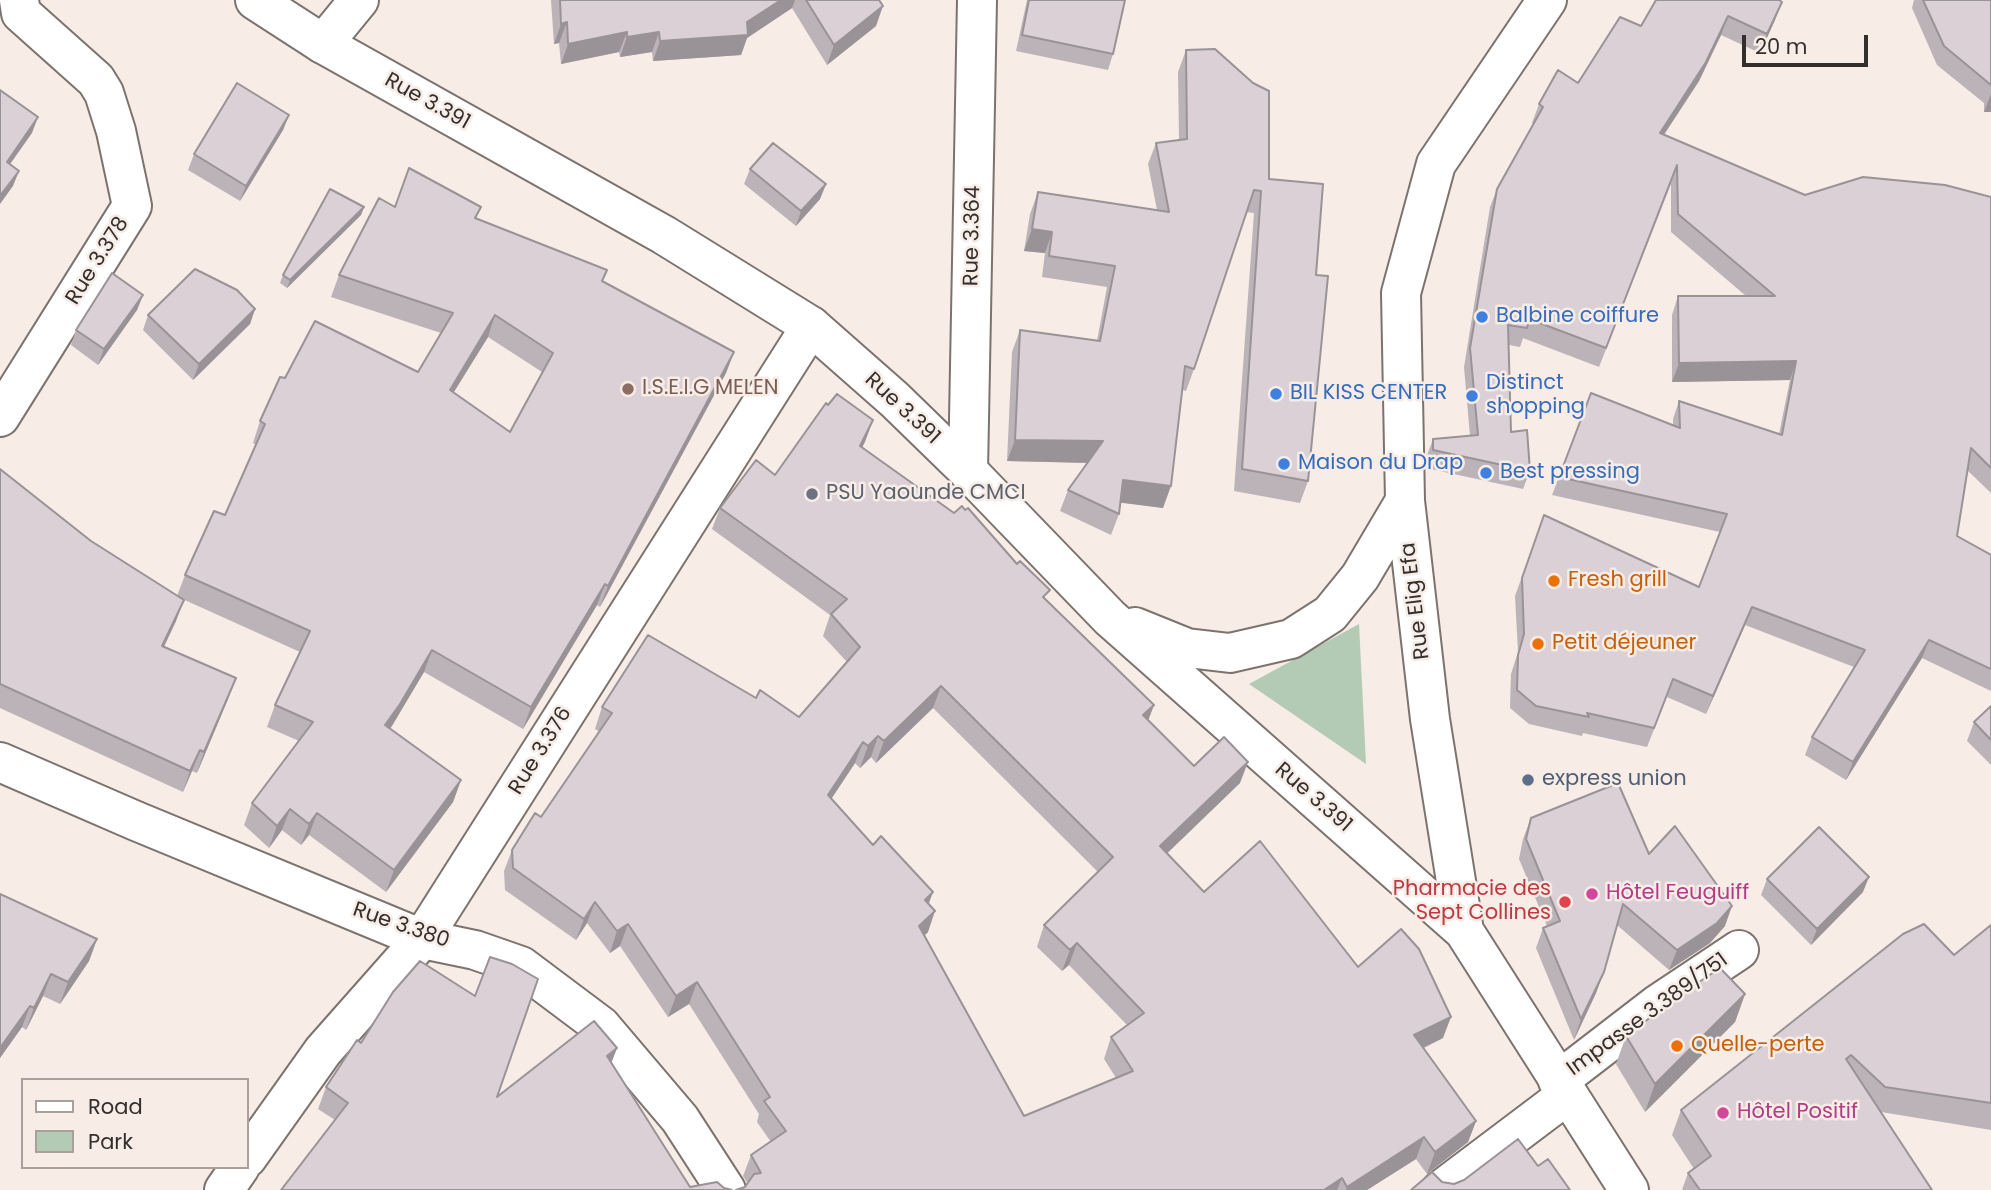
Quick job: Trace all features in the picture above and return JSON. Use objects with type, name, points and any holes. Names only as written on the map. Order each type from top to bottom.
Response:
[{"type":"street","name":"Rue 3.378","points":[[0,417],[132,206],[116,131],[104,93],[96,80],[22,13],[19,0]]},
{"type":"street","name":"Rue 3.391","points":[[255,0],[323,44],[664,236],[811,326],[895,400],[968,471],[1110,618],[1464,931]]},
{"type":"street","points":[[323,44],[359,0]]},
{"type":"street","name":"Rue 3.364","points":[[968,471],[977,0]]},
{"type":"street","name":"Rue Elig Efa","points":[[1547,0],[1436,164],[1401,293],[1405,501],[1430,719],[1464,931],[1629,1190]]},
{"type":"street","name":"Rue 3.376","points":[[248,1157],[323,1051],[422,939],[811,326]]},
{"type":"street","points":[[1110,618],[1186,648],[1230,653],[1291,639],[1330,614],[1360,577],[1405,501]]},
{"type":"street","name":"Rue 3.380","points":[[0,762],[422,939],[475,950],[521,966],[601,1026],[680,1119],[726,1190]]},
{"type":"street","name":"Impasse 3.389/751","points":[[1441,1190],[1658,1004],[1739,950]]},
{"type":"street","points":[[224,1190],[239,1169]]},
{"type":"green space","points":[[1359,624],[1366,764],[1249,684]]},
{"type":"building","points":[[560,0],[781,0],[747,22],[748,35],[660,41],[659,32],[627,37],[627,32],[568,44],[567,22],[561,24]]},
{"type":"building","points":[[806,0],[879,0],[883,6],[834,45]]},
{"type":"building","points":[[1029,0],[1125,0],[1113,54],[1022,35]]},
{"type":"building","points":[[1656,0],[1782,2],[1767,34],[1728,16],[1706,62],[1660,133],[1805,195],[1863,177],[1945,185],[1991,197],[1991,468],[1971,448],[1957,536],[1991,555],[1991,669],[1929,640],[1853,762],[1812,737],[1865,650],[1752,607],[1713,696],[1673,679],[1654,728],[1587,713],[1589,717],[1536,706],[1517,690],[1518,655],[1524,634],[1522,578],[1544,515],[1699,587],[1727,514],[1559,477],[1591,393],[1680,428],[1679,401],[1782,435],[1796,361],[1679,363],[1678,296],[1775,296],[1678,214],[1677,165],[1606,348],[1529,319],[1527,328],[1508,325],[1511,432],[1527,430],[1530,471],[1433,450],[1433,439],[1478,435],[1470,348],[1497,189],[1543,107],[1539,104],[1558,70],[1578,83],[1620,17],[1641,26]]},
{"type":"building","points":[[1923,0],[1991,0],[1991,85],[1944,46]]},
{"type":"building","points":[[1215,49],[1253,83],[1269,91],[1269,179],[1323,184],[1316,275],[1328,276],[1308,481],[1242,469],[1261,191],[1254,190],[1194,369],[1185,366],[1171,486],[1123,480],[1119,514],[1068,490],[1103,441],[1015,440],[1020,330],[1100,341],[1115,266],[1049,256],[1052,232],[1032,229],[1038,192],[1169,212],[1156,143],[1187,139],[1186,50]]},
{"type":"building","points":[[237,83],[289,115],[246,186],[194,154]]},
{"type":"building","points":[[0,90],[38,117],[7,162],[19,171],[0,196]]},
{"type":"building","points":[[773,143],[826,184],[801,211],[750,169]]},
{"type":"building","points":[[409,168],[481,207],[475,218],[607,270],[602,281],[734,352],[608,586],[605,584],[531,707],[432,650],[385,725],[461,780],[394,870],[317,813],[309,824],[290,809],[277,826],[252,803],[313,722],[275,705],[310,631],[185,575],[214,511],[225,515],[265,424],[260,421],[280,377],[285,378],[315,321],[418,372],[453,313],[339,275],[379,198],[395,207]],"holes":[[[495,315],[553,353],[510,432],[450,390]]]},
{"type":"building","points":[[330,189],[364,207],[290,280],[283,275]]},
{"type":"building","points":[[195,269],[237,290],[255,309],[199,364],[148,315]]},
{"type":"building","points":[[112,273],[143,295],[104,349],[76,330]]},
{"type":"building","points":[[837,394],[873,420],[860,446],[954,513],[962,506],[965,510],[968,508],[1017,564],[1020,561],[1050,590],[1043,597],[1154,705],[1143,715],[1194,766],[1224,737],[1248,762],[1160,846],[1204,892],[1260,841],[1358,967],[1401,929],[1419,949],[1451,1017],[1414,1035],[1476,1121],[1435,1152],[1424,1137],[1347,1187],[1342,1178],[1324,1190],[736,1190],[745,1187],[754,1174],[761,1173],[751,1155],[786,1131],[764,1101],[770,1097],[697,982],[676,996],[628,924],[617,931],[595,902],[584,919],[513,868],[512,850],[535,813],[541,817],[612,713],[602,707],[648,635],[756,698],[760,690],[799,717],[860,647],[831,614],[847,599],[720,508],[756,460],[775,475],[826,403],[828,405]],"holes":[[[941,686],[1113,857],[1044,925],[1070,950],[1077,943],[1144,1013],[1111,1037],[1133,1071],[1024,1116],[919,926],[935,911],[925,900],[933,892],[881,836],[873,845],[828,795],[863,742],[868,746],[878,736],[884,741]]]},
{"type":"building","points":[[0,469],[91,541],[184,600],[162,646],[236,678],[204,752],[200,750],[190,771],[0,684]]},
{"type":"building","points":[[1991,706],[1991,740],[1974,722]]},
{"type":"building","name":"Hôtel Feuguiff","points":[[1618,783],[1649,854],[1675,826],[1732,906],[1717,923],[1677,950],[1623,904],[1604,972],[1581,1019],[1543,928],[1560,921],[1526,839],[1531,818]]},
{"type":"building","points":[[1819,827],[1869,877],[1817,929],[1767,879]]},
{"type":"building","points":[[0,894],[97,939],[68,982],[51,974],[34,1008],[30,1006],[0,1048]]},
{"type":"building","points":[[1924,924],[1954,955],[1991,925],[1991,1103],[1885,1087],[1851,1055],[1846,1059],[1932,1190],[1700,1190],[1688,1173],[1711,1156],[1681,1110],[1903,934]]},
{"type":"building","points":[[490,957],[512,964],[538,979],[497,1097],[594,1021],[617,1048],[607,1056],[690,1187],[717,1182],[732,1190],[281,1190],[348,1103],[326,1087],[357,1040],[361,1043],[393,992],[420,961],[475,996]]},
{"type":"building","points":[[1720,968],[1745,994],[1655,1084],[1626,1036]]},
{"type":"building","points":[[1518,1139],[1538,1166],[1548,1159],[1570,1190],[1411,1190],[1432,1172],[1442,1182],[1454,1184],[1464,1180]]},
{"type":"place","name":"Balbine coiffure","points":[[1482,317]]},
{"type":"place","name":"I.S.E.I.G MELEN","points":[[628,389]]},
{"type":"place","name":"BIL KISS CENTER","points":[[1276,394]]},
{"type":"place","name":"Distinct shopping","points":[[1472,396]]},
{"type":"place","name":"Maison du Drap","points":[[1284,464]]},
{"type":"place","name":"Best pressing","points":[[1486,473]]},
{"type":"place","name":"PSU Yaounde CMCI","points":[[812,494]]},
{"type":"place","name":"Fresh grill","points":[[1554,581]]},
{"type":"place","name":"Petit déjeuner","points":[[1538,644]]},
{"type":"place","name":"express union","points":[[1528,780]]},
{"type":"place","name":"Hôtel Feuguiff","points":[[1592,894]]},
{"type":"place","name":"Pharmacie des Sept Collines","points":[[1565,902]]},
{"type":"place","name":"Quelle-perte","points":[[1677,1046]]},
{"type":"place","name":"Hôtel Positif","points":[[1723,1113]]}]
